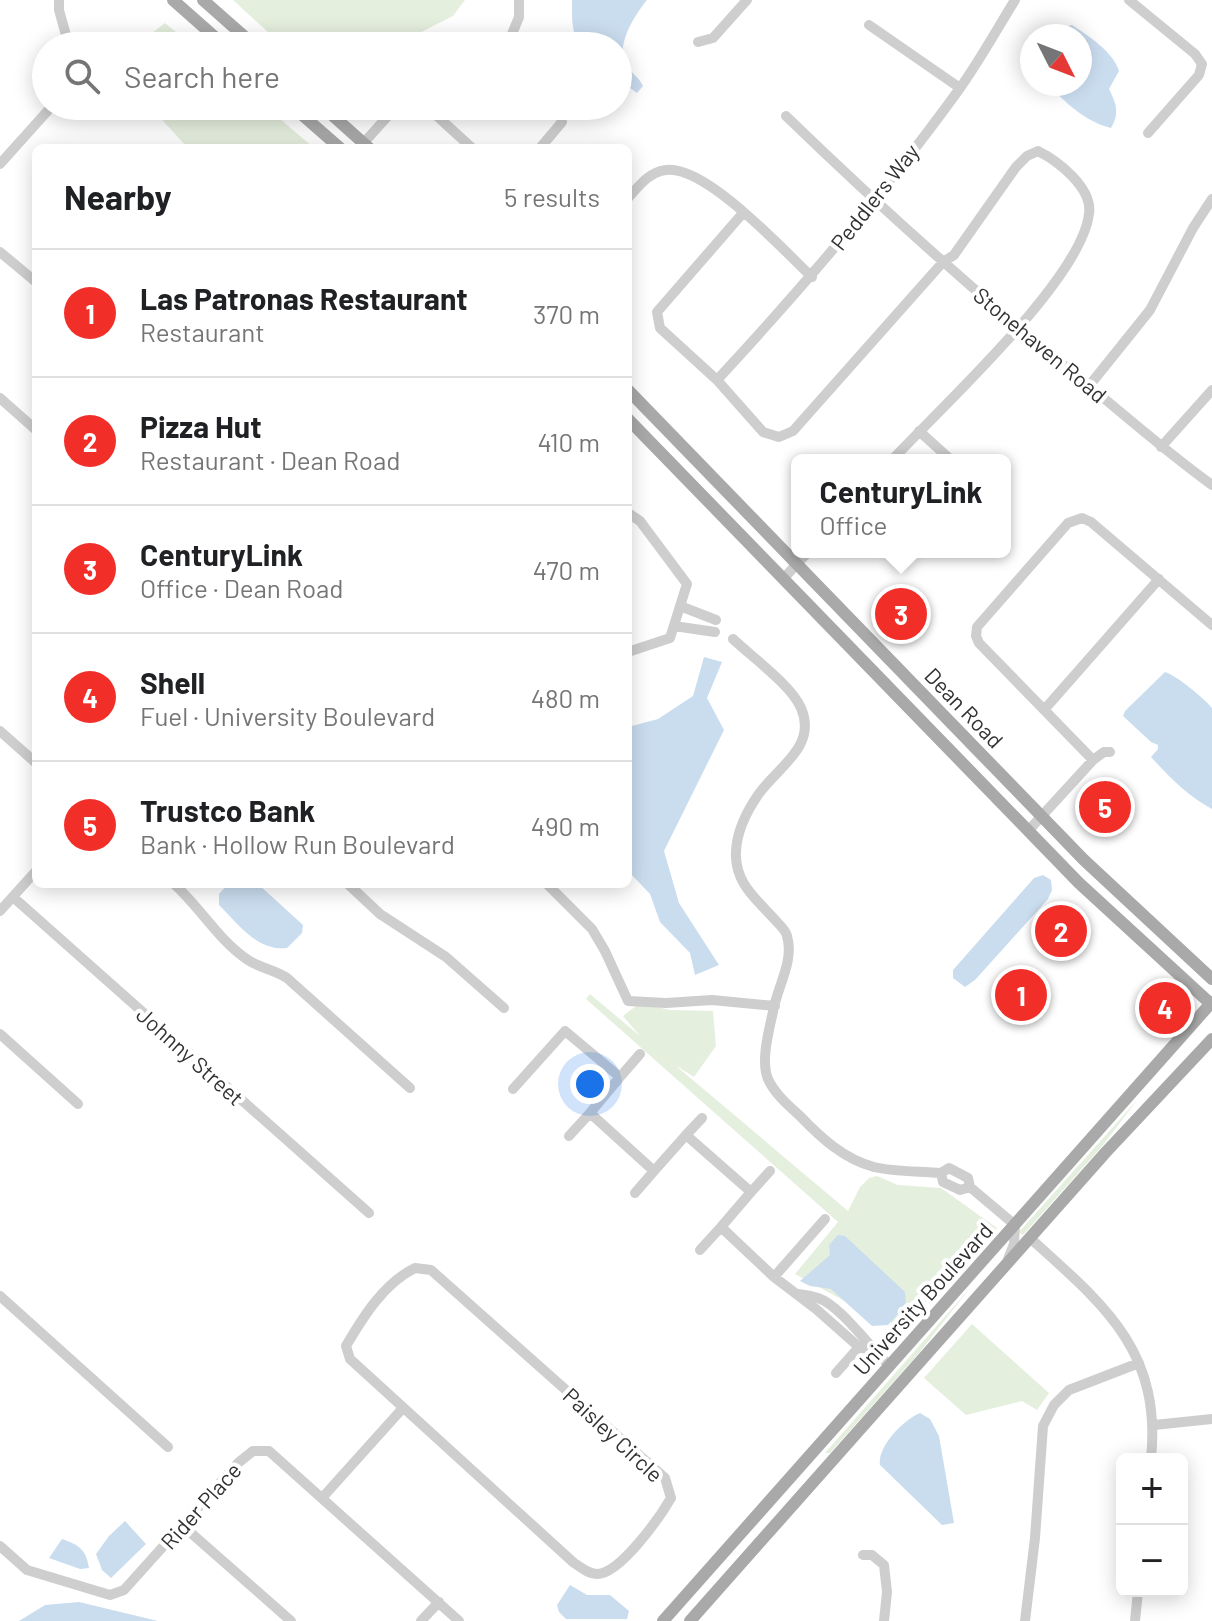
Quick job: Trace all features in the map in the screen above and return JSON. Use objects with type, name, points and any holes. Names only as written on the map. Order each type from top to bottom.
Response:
[{"type":"main road","points":[[173,0],[209,32]]},
{"type":"main road","points":[[203,0],[239,32]]},
{"type":"main road","points":[[308,120],[335,144]]},
{"type":"main road","points":[[337,120],[362,144]]},
{"type":"main road","name":"Dean Road","points":[[632,394],[791,558]]},
{"type":"main road","name":"Dean Road","points":[[632,423],[1109,913],[1211,1003]]},
{"type":"main road","name":"Dean Road","points":[[791,558],[1112,888],[1212,979]]},
{"type":"main road","name":"University Boulevard","points":[[663,1621],[1211,1003]]},
{"type":"main road","name":"University Boulevard","points":[[690,1621],[1030,1238],[1212,1039]]},
{"type":"main road","points":[[750,1553],[809,1477],[810,1467],[806,1461]]},
{"type":"street","points":[[59,0],[65,32]]},
{"type":"street","points":[[513,32],[519,17],[519,0]]},
{"type":"street","points":[[698,42],[713,38],[747,0]]},
{"type":"street","name":"Peddlers Way","points":[[717,380],[812,277],[873,200],[960,88],[1015,0]]},
{"type":"street","points":[[1129,0],[1195,54],[1202,64],[1199,75],[1148,133]]},
{"type":"street","points":[[869,25],[960,88]]},
{"type":"street","name":"Stonehaven Road","points":[[786,116],[873,200],[1017,328],[1212,485]]},
{"type":"street","points":[[0,164],[39,120]]},
{"type":"street","points":[[366,144],[385,120]]},
{"type":"street","points":[[441,120],[468,144]]},
{"type":"street","points":[[543,144],[562,120]]},
{"type":"street","points":[[743,213],[657,312],[660,328],[717,380],[763,432],[779,437],[793,431],[943,262],[954,255],[1027,156],[1038,151],[1052,158],[1085,191],[1090,212],[1081,240],[1066,267],[1017,328],[898,454]]},
{"type":"street","points":[[632,194],[646,178],[664,170],[681,170],[710,183],[812,277]]},
{"type":"street","points":[[1089,386],[1150,310],[1193,228],[1212,199]]},
{"type":"street","points":[[0,252],[32,276]]},
{"type":"street","points":[[1161,447],[1212,390]]},
{"type":"street","points":[[0,398],[32,426]]},
{"type":"street","points":[[919,431],[944,454]]},
{"type":"street","points":[[632,516],[640,521],[687,584],[670,638],[632,651]]},
{"type":"street","points":[[1093,760],[979,643],[976,636],[977,627],[1058,534],[1074,519],[1091,522],[1212,625]]},
{"type":"street","points":[[783,579],[802,558]]},
{"type":"street","points":[[1044,710],[1159,579]]},
{"type":"street","points":[[680,606],[716,620]]},
{"type":"street","points":[[674,626],[715,632]]},
{"type":"street","points":[[733,639],[791,694],[801,708],[803,719],[802,743],[757,796],[741,826],[736,851],[738,873],[747,892],[787,933],[790,952],[775,1006],[765,1062],[768,1080],[817,1134],[849,1156],[875,1167],[941,1173],[943,1182],[960,1190],[970,1187],[1015,1225],[1014,1244],[1006,1265]]},
{"type":"street","points":[[0,731],[32,759]]},
{"type":"street","points":[[1028,831],[1093,760],[1104,752],[1110,752]]},
{"type":"street","points":[[0,911],[32,876]]},
{"type":"street","points":[[179,888],[204,918],[248,960],[274,969],[287,978],[410,1088]]},
{"type":"street","points":[[352,888],[380,914],[446,957],[504,1008]]},
{"type":"street","points":[[551,888],[592,929],[628,1001],[666,1003],[712,1000],[775,1006]]},
{"type":"street","name":"Johnny Street","points":[[13,897],[369,1213]]},
{"type":"street","points":[[513,1089],[565,1031],[620,1077]]},
{"type":"street","points":[[0,1034],[78,1104]]},
{"type":"street","points":[[569,1136],[640,1054]]},
{"type":"street","points":[[590,1113],[654,1171]]},
{"type":"street","points":[[635,1193],[702,1118]]},
{"type":"street","points":[[686,1135],[751,1192]]},
{"type":"street","points":[[700,1250],[770,1171]]},
{"type":"street","points":[[774,1277],[825,1219]]},
{"type":"street","points":[[721,1227],[774,1277],[859,1347],[873,1351]]},
{"type":"street","points":[[1030,1238],[1109,1312],[1126,1336],[1150,1395],[1154,1425],[1152,1453]]},
{"type":"street","name":"Paisley Circle","points":[[415,1268],[431,1270],[665,1478],[671,1498],[662,1515],[613,1569],[598,1574],[588,1572],[402,1409],[350,1359],[346,1346],[361,1321],[401,1275],[415,1268]]},
{"type":"street","points":[[796,1294],[821,1299],[862,1335],[873,1351],[890,1366]]},
{"type":"street","points":[[0,1296],[168,1447]]},
{"type":"street","points":[[836,1373],[859,1347]]},
{"type":"street","points":[[1025,1621],[1043,1426],[1054,1405],[1069,1390],[1139,1363]]},
{"type":"street","points":[[322,1498],[402,1409]]},
{"type":"street","points":[[1154,1425],[1212,1419]]},
{"type":"street","name":"Rider Place","points":[[0,1546],[27,1570],[110,1595],[124,1590],[238,1463],[253,1451],[269,1451],[459,1621]]},
{"type":"street","points":[[183,1526],[291,1621]]},
{"type":"street","points":[[863,1555],[872,1555],[884,1565],[887,1592],[884,1621]]},
{"type":"street","points":[[1135,1621],[1137,1597]]},
{"type":"street","points":[[421,1621],[439,1602]]},
{"type":"green space","points":[[233,0],[465,0],[453,16],[422,32],[268,32]]},
{"type":"green space","points":[[165,23],[176,32],[153,32]]},
{"type":"green space","points":[[281,120],[309,144],[184,144],[163,121]]},
{"type":"green space","points":[[590,994],[640,1036],[623,1016],[640,1003],[670,1010],[713,1011],[716,1046],[694,1077],[675,1065],[848,1211],[860,1187],[869,1178],[877,1176],[898,1185],[941,1188],[997,1228],[914,1314],[896,1337],[890,1330],[891,1321],[852,1305],[795,1274],[838,1222],[586,999]]},
{"type":"green space","points":[[1138,1099],[1103,1145],[1023,1235],[1019,1232]]},
{"type":"green space","points":[[970,1288],[919,1353],[830,1453],[825,1453]]},
{"type":"green space","points":[[972,1324],[1049,1393],[1037,1410],[1022,1401],[966,1415],[924,1378]]},
{"type":"water","points":[[572,0],[647,0],[628,32],[575,32]]},
{"type":"water","points":[[1092,39],[1106,51],[1119,71],[1109,89],[1116,108],[1111,128],[1084,116],[1061,96],[1092,96]]},
{"type":"water","points":[[632,71],[643,86],[637,93],[632,89]]},
{"type":"water","points":[[704,657],[722,662],[707,698],[724,730],[664,851],[679,903],[719,965],[695,975],[690,953],[660,922],[650,894],[632,875],[632,726],[658,719],[693,696]]},
{"type":"water","points":[[1165,672],[1190,688],[1212,708],[1212,809],[1164,771],[1151,757],[1158,745],[1123,716]]},
{"type":"water","points":[[1043,875],[1051,880],[1052,890],[1048,899],[975,980],[965,987],[953,978],[953,970],[1034,878]]},
{"type":"water","points":[[224,888],[262,888],[303,925],[302,933],[287,948],[276,948],[258,941],[219,905],[219,894]]},
{"type":"water","points":[[838,1235],[845,1236],[905,1292],[906,1305],[888,1325],[872,1326],[831,1289],[800,1281],[830,1255],[829,1245]]},
{"type":"water","points":[[920,1413],[930,1419],[939,1436],[954,1523],[942,1525],[880,1465],[883,1450],[892,1435]]},
{"type":"water","points":[[125,1521],[146,1544],[111,1578],[102,1570],[96,1554]]},
{"type":"water","points":[[62,1539],[81,1549],[89,1568],[80,1569],[49,1558]]},
{"type":"water","points":[[570,1585],[587,1595],[610,1595],[629,1611],[627,1619],[566,1619],[557,1605]]},
{"type":"water","points":[[79,1602],[158,1621],[19,1621],[45,1605]]},
{"type":"place","name":"CenturyLink","points":[[901,614]]},
{"type":"place","name":"Trustco Bank","points":[[1105,807]]},
{"type":"place","name":"Pizza Hut","points":[[1061,931]]},
{"type":"place","name":"Las Patronas Restaurant","points":[[1021,995]]},
{"type":"place","name":"Shell","points":[[1165,1008]]}]
